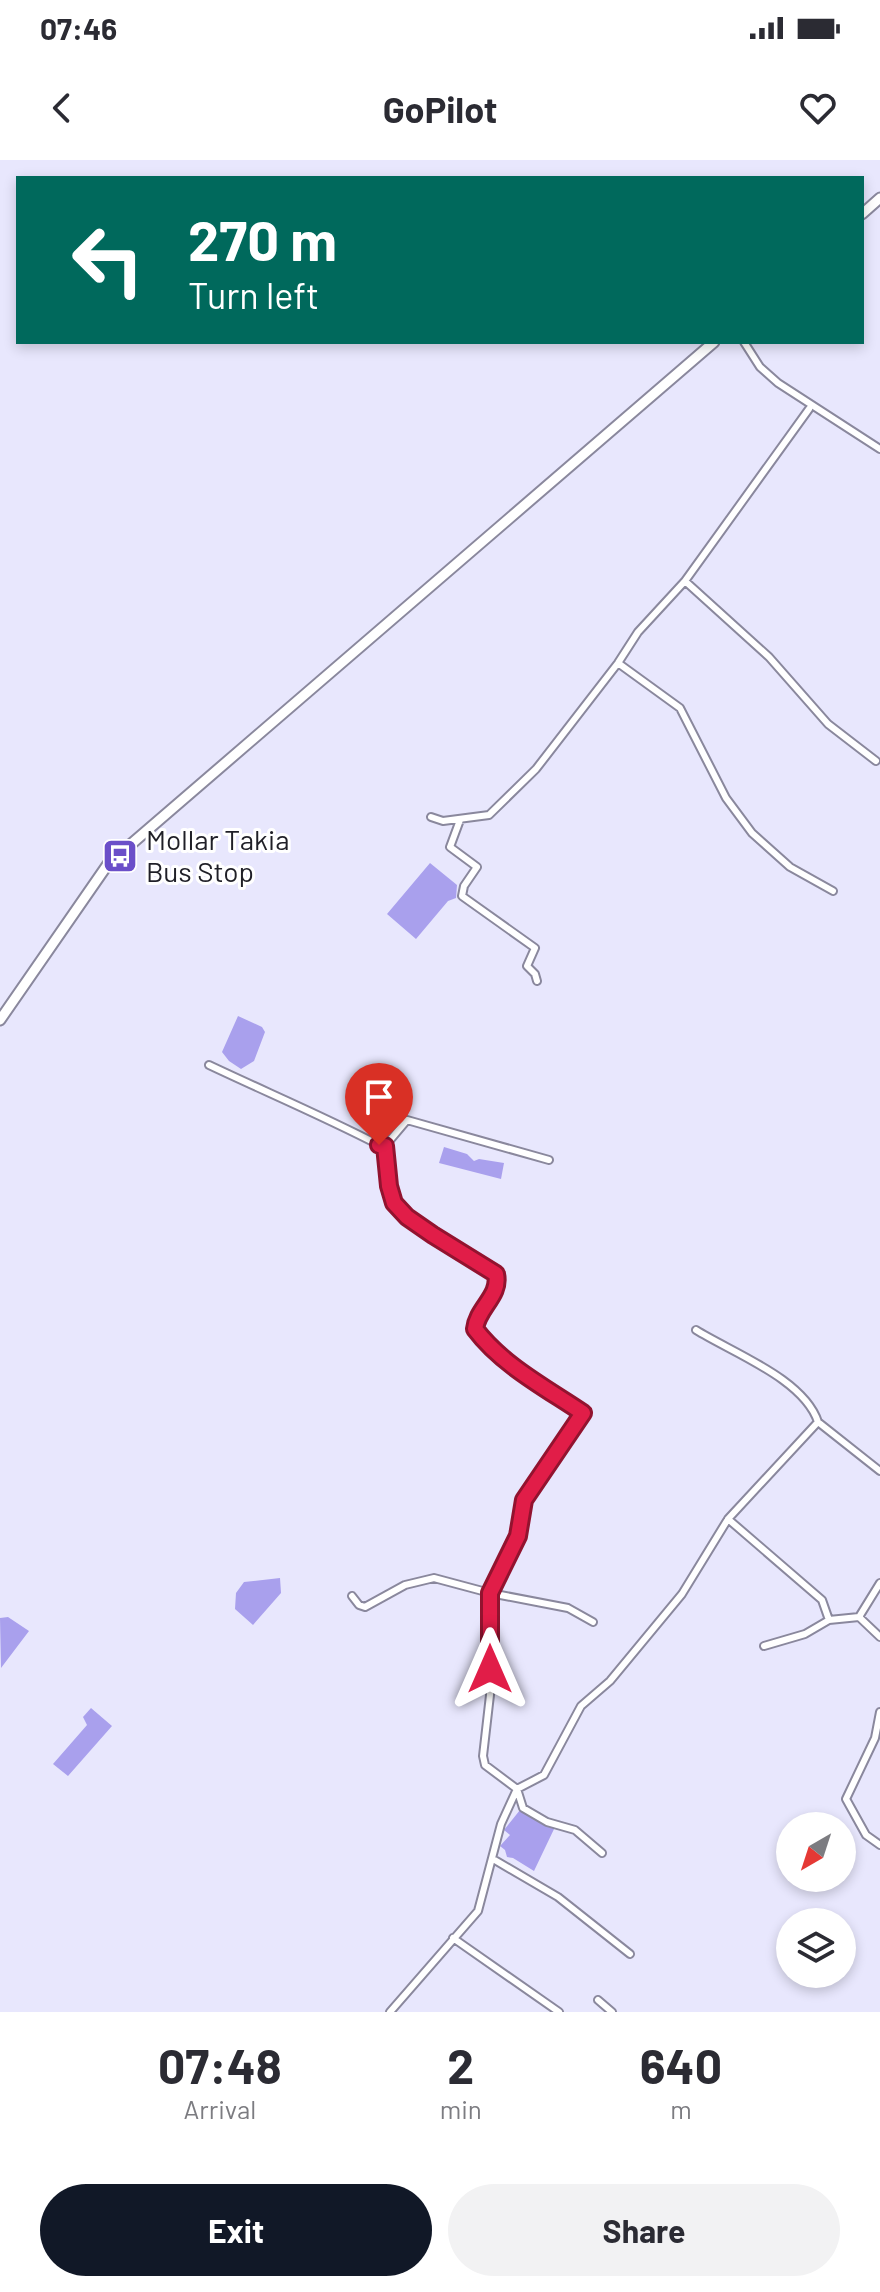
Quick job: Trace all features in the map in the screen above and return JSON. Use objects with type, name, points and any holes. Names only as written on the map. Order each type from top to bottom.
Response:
[{"type":"main road","points":[[864,212],[880,198]]},
{"type":"main road","points":[[0,1020],[108,864],[712,344]]},
{"type":"street","points":[[745,344],[760,367],[778,383],[880,449]]},
{"type":"street","points":[[431,817],[443,821],[489,815],[536,769],[618,663],[638,632],[685,581],[809,409]]},
{"type":"street","points":[[685,581],[769,657],[828,724],[876,761]]},
{"type":"street","points":[[618,663],[680,708],[726,798],[752,833],[790,867],[833,891]]},
{"type":"street","points":[[460,820],[450,847],[477,867],[464,886],[462,896],[535,948],[527,966],[537,981]]},
{"type":"street","points":[[209,1065],[385,1146]]},
{"type":"street","points":[[549,1160],[407,1120],[385,1146],[394,1203],[407,1217],[496,1274],[498,1283],[495,1291],[476,1318],[475,1329],[482,1339],[519,1371],[583,1413],[524,1500],[518,1536],[490,1593],[490,1695],[483,1756],[485,1765],[517,1789],[523,1808],[547,1822],[575,1830],[602,1853]]},
{"type":"street","points":[[696,1330],[787,1383],[813,1407],[818,1422],[880,1471]]},
{"type":"street","points":[[390,2012],[478,1911],[501,1824],[517,1789],[544,1775],[581,1706],[610,1681],[682,1594],[728,1519],[818,1422]]},
{"type":"street","points":[[728,1519],[822,1600],[829,1620]]},
{"type":"street","points":[[352,1596],[365,1607],[405,1585],[434,1578],[490,1593],[568,1608],[593,1622]]},
{"type":"street","points":[[859,1617],[880,1583]]},
{"type":"street","points":[[764,1646],[805,1634],[829,1620],[859,1617],[880,1637]]},
{"type":"street","points":[[880,1712],[875,1738],[846,1799],[866,1835],[880,1845]]},
{"type":"street","points":[[493,1859],[558,1897],[630,1954]]},
{"type":"street","points":[[453,1938],[559,2012]]},
{"type":"street","points":[[598,2000],[612,2012]]},
{"type":"shaded area","points":[[430,863],[457,885],[456,898],[448,901],[416,939],[387,914]]},
{"type":"shaded area","points":[[238,1016],[262,1027],[265,1032],[254,1061],[241,1069],[222,1052]]},
{"type":"shaded area","points":[[444,1147],[467,1154],[474,1161],[504,1163],[501,1179],[439,1163]]},
{"type":"shaded area","points":[[280,1578],[281,1593],[253,1625],[235,1609],[236,1593],[244,1582]]},
{"type":"shaded area","points":[[8,1617],[29,1631],[1,1668],[0,1618]]},
{"type":"shaded area","points":[[91,1708],[112,1726],[68,1776],[53,1764],[87,1725],[83,1717]]},
{"type":"shaded area","points":[[520,1810],[555,1827],[534,1871],[507,1857],[500,1846],[510,1835],[504,1830]]},
{"type":"place","name":"Mollar Takia Bus Stop","points":[[120,856]]},
{"type":"route","points":[[379,1145],[385,1146],[394,1203],[407,1217],[496,1274],[498,1283],[495,1291],[476,1318],[475,1329],[482,1339],[519,1371],[583,1413],[524,1500],[518,1536],[493,1583],[490,1593],[490,1669]]}]
